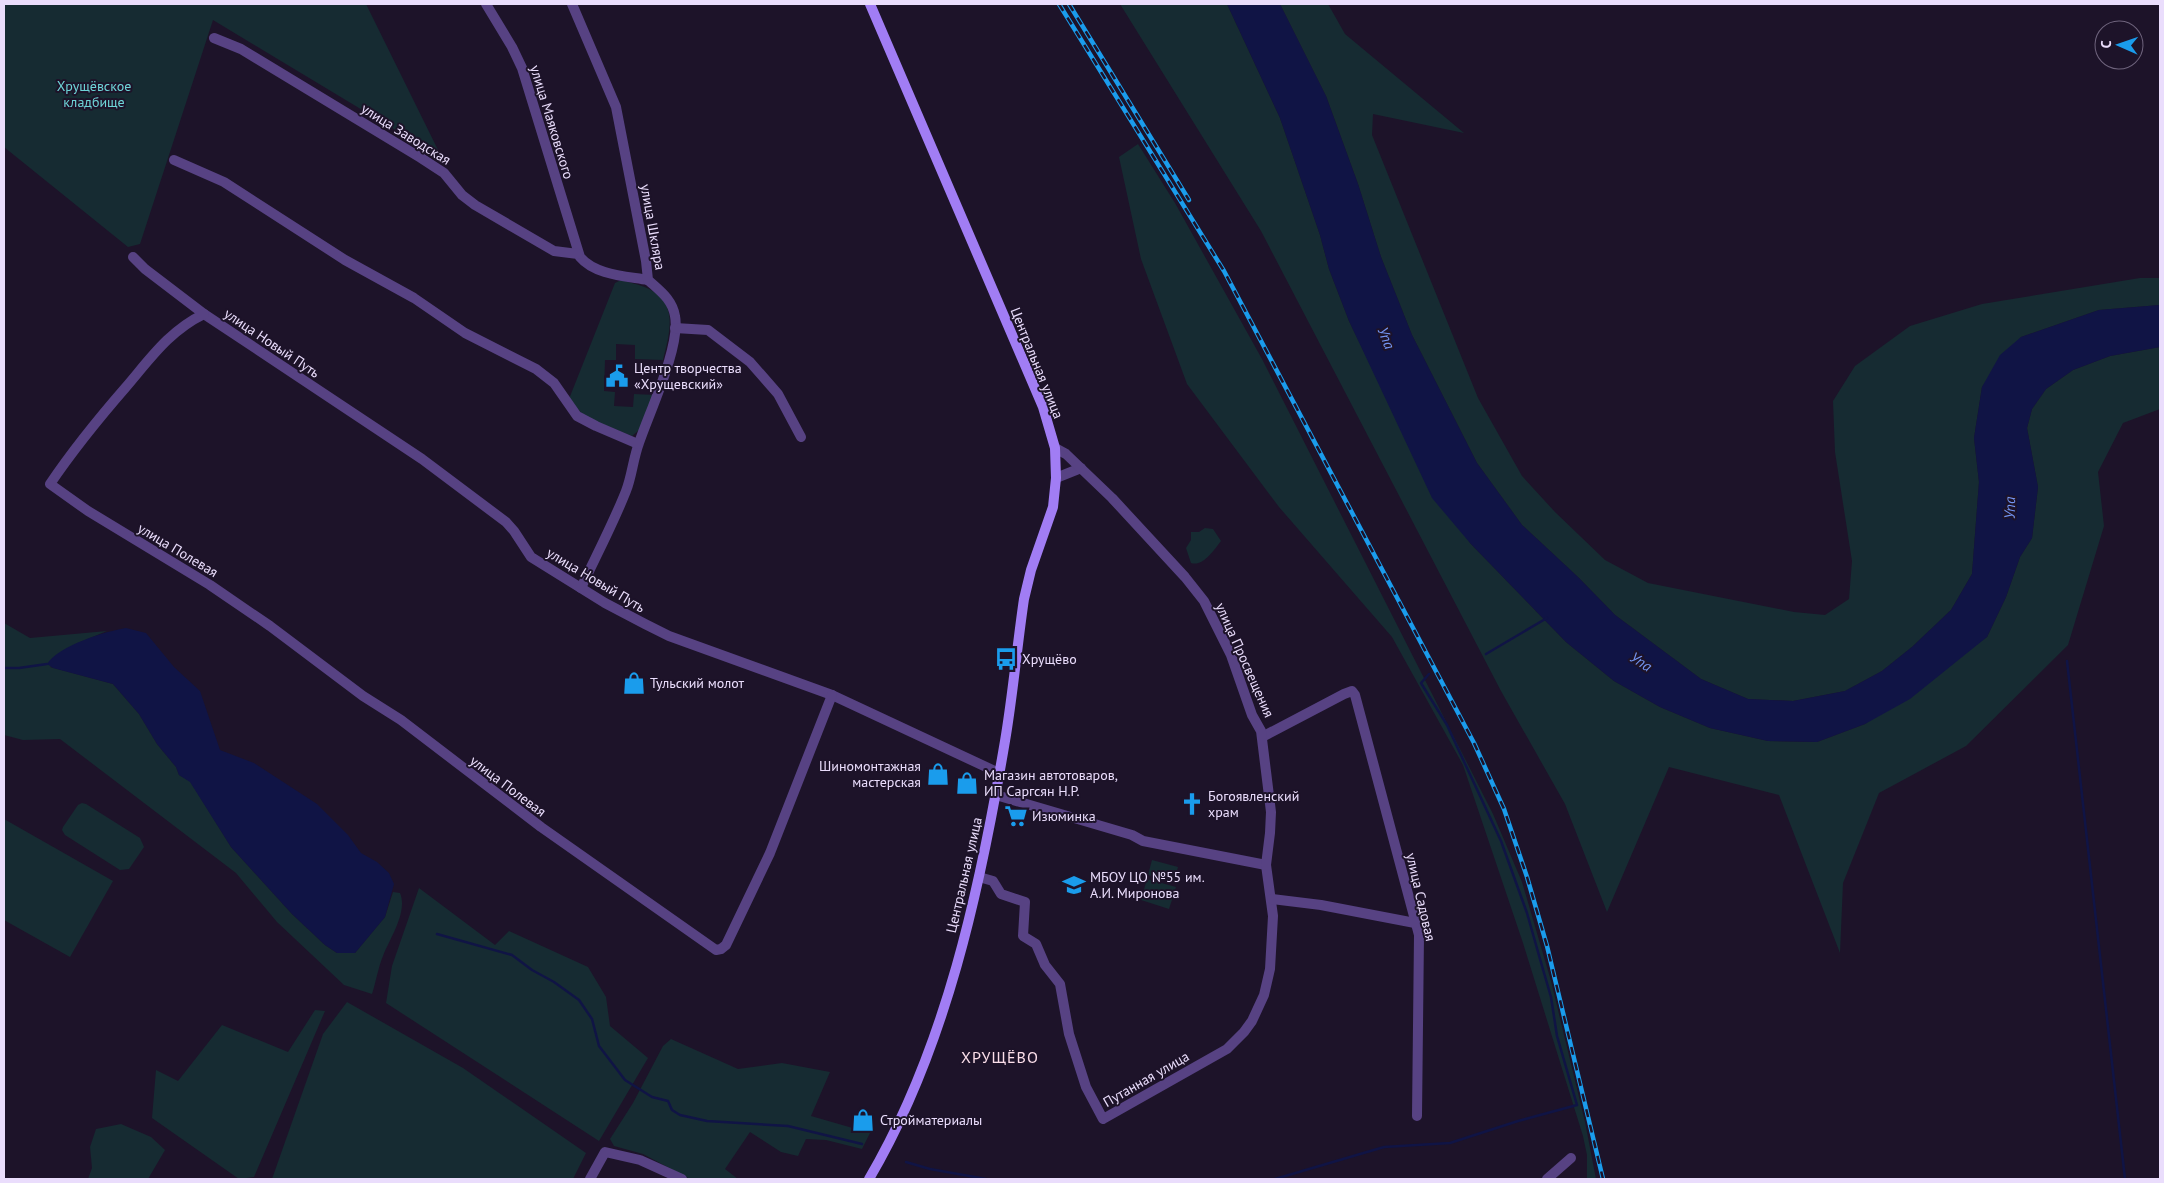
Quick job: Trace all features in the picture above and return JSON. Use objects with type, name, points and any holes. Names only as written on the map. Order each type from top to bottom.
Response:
[{"type":"main road","name":"Центральная улица","points":[[869,1179],[898,1122],[927,1052],[955,969],[996,795],[1024,599],[1030,570],[1053,506],[1056,478],[1055,448],[1043,407],[870,4]]},
{"type":"street","name":"улица Маяковского","points":[[486,4],[512,47],[522,68],[578,254]]},
{"type":"street","name":"улица Шкляра","points":[[572,4],[618,113],[648,280],[668,299],[675,316],[675,328],[657,399],[638,444],[627,490],[581,588]]},
{"type":"street","name":"улица Заводская","points":[[214,38],[241,48],[429,163],[444,173],[462,195],[475,205],[554,251],[578,254]]},
{"type":"street","points":[[174,160],[224,182],[345,260],[414,298],[465,333],[536,368],[554,382],[577,416],[638,444]]},
{"type":"street","points":[[578,254],[587,263],[605,272],[648,280]]},
{"type":"street","name":"улица Новый Путь","points":[[133,257],[145,269],[204,314],[422,459],[506,522],[531,557],[581,588],[669,636],[832,695],[999,773]]},
{"type":"street","name":"улица Полевая","points":[[204,314],[184,325],[160,346],[68,457],[50,484],[88,511],[210,585],[270,626],[363,696],[401,720],[541,827],[716,950],[726,945],[770,853],[832,695]]},
{"type":"street","points":[[675,328],[708,330],[750,362],[778,394],[801,437]]},
{"type":"street","name":"улица Просвещения","points":[[1055,448],[1066,454],[1081,468],[1151,540],[1202,598],[1231,655],[1262,737],[1271,812],[1266,865],[1272,898],[1273,926],[1270,969],[1266,987],[1248,1026],[1227,1049]]},
{"type":"street","points":[[1056,478],[1081,468]]},
{"type":"street","name":"улица Садовая","points":[[1262,737],[1352,691],[1356,696],[1420,942],[1417,1116]]},
{"type":"street","points":[[996,795],[1132,835],[1143,840],[1266,865]]},
{"type":"street","name":"Путанная улица","points":[[978,877],[994,881],[1001,894],[1025,902],[1023,936],[1036,944],[1045,965],[1060,984],[1070,1039],[1086,1088],[1103,1120],[1227,1049]]},
{"type":"street","points":[[1272,898],[1415,922]]},
{"type":"street","points":[[590,1179],[605,1152],[640,1160],[682,1179]]},
{"type":"street","points":[[1547,1179],[1571,1158]]},
{"type":"green space","name":"Хрущёвское кладбище","points":[[4,4],[366,4],[442,158],[213,20],[140,244],[128,247],[4,147]]},
{"type":"green space","points":[[1120,4],[1227,4],[1280,118],[1320,235],[1329,269],[1349,321],[1384,393],[1470,543],[1566,642],[1614,681],[1660,707],[1710,728],[1768,741],[1817,742],[1865,724],[1987,637],[2006,597],[2020,557],[2032,538],[2038,487],[2027,428],[2032,409],[2046,389],[2073,370],[2110,356],[2160,347],[2160,409],[2123,423],[2098,472],[2104,526],[2068,645],[1966,746],[1879,793],[1843,883],[1840,953],[1779,795],[1669,767],[1607,912],[1565,804],[1501,691],[1261,231]]},
{"type":"green space","points":[[1280,4],[1328,4],[1345,34],[1464,133],[1373,114],[1372,135],[1478,398],[1522,476],[1555,512],[1605,560],[1648,583],[1794,612],[1825,615],[1849,599],[1852,561],[1835,452],[1833,401],[1855,366],[1910,326],[1982,304],[2140,278],[2160,278],[2160,305],[2099,310],[2021,337],[1982,387],[1974,438],[1979,482],[1972,574],[1951,610],[1912,647],[1882,671],[1845,691],[1793,701],[1748,699],[1701,679],[1615,615],[1579,578],[1522,525],[1477,463],[1412,335],[1381,257],[1358,184],[1326,96]]},
{"type":"green space","points":[[1138,144],[1175,203],[1262,359],[1493,814],[1522,882],[1551,981],[1585,1122],[1596,1179],[1587,1179],[1587,1155],[1583,1136],[1523,943],[1463,765],[1392,637],[1279,507],[1187,384],[1141,259],[1119,157]]},
{"type":"green space","points":[[621,280],[648,288],[660,296],[666,304],[670,321],[668,341],[663,360],[635,359],[635,345],[616,344],[616,360],[605,360],[604,391],[615,392],[614,406],[633,407],[634,394],[655,395],[639,430],[632,436],[585,417],[569,399],[615,283]]},
{"type":"green space","points":[[1205,528],[1213,529],[1221,541],[1212,553],[1200,563],[1191,563],[1186,548],[1191,540],[1191,532],[1199,532]]},
{"type":"green space","points":[[4,623],[30,638],[107,631],[78,643],[50,667],[113,684],[139,714],[157,744],[176,767],[179,775],[190,781],[231,847],[292,914],[325,945],[337,953],[355,953],[385,917],[393,892],[400,893],[402,908],[400,917],[381,961],[372,994],[344,985],[277,922],[236,873],[60,739],[23,740],[4,735]]},
{"type":"green space","points":[[82,803],[140,838],[144,847],[129,869],[120,870],[65,835],[62,830],[63,827],[78,805]]},
{"type":"green space","points":[[4,819],[113,881],[70,957],[4,920]]},
{"type":"green space","points":[[1152,860],[1178,867],[1174,882],[1148,875]]},
{"type":"green space","points":[[1147,879],[1176,887],[1169,909],[1141,900]]},
{"type":"green space","points":[[419,888],[495,945],[509,931],[588,967],[606,997],[610,1026],[648,1058],[599,1141],[386,1003],[392,966]]},
{"type":"green space","points":[[347,1002],[463,1068],[586,1153],[573,1179],[272,1179],[323,1034]]},
{"type":"green space","points":[[315,1010],[325,1011],[254,1177],[239,1179],[152,1118],[156,1070],[178,1081],[222,1025],[288,1052]]},
{"type":"green space","points":[[671,1039],[738,1069],[782,1063],[830,1072],[811,1116],[870,1133],[862,1149],[826,1140],[806,1139],[798,1156],[781,1152],[750,1132],[725,1169],[738,1179],[690,1179],[643,1154],[614,1146],[610,1139],[633,1103],[663,1046]]},
{"type":"green space","points":[[121,1124],[151,1137],[165,1150],[148,1179],[88,1179],[92,1168],[90,1147],[96,1129]]},
{"type":"water","name":"Упа","points":[[1227,4],[1280,4],[1326,96],[1358,184],[1381,257],[1412,335],[1477,463],[1522,525],[1579,578],[1615,615],[1701,679],[1748,699],[1793,701],[1845,691],[1882,671],[1912,647],[1951,610],[1972,574],[1979,482],[1974,438],[1982,387],[2000,355],[2021,337],[2099,310],[2160,305],[2160,347],[2110,356],[2073,370],[2046,389],[2032,409],[2027,428],[2038,487],[2032,538],[2020,557],[2006,597],[1987,637],[1910,699],[1865,724],[1817,742],[1768,741],[1710,728],[1660,707],[1614,681],[1566,642],[1470,543],[1432,498],[1349,321],[1329,269],[1320,235],[1280,118]]},
{"type":"water","points":[[126,628],[146,633],[174,667],[200,691],[220,750],[254,763],[317,804],[348,835],[361,853],[377,862],[389,873],[394,884],[385,917],[355,953],[337,953],[325,945],[292,914],[231,847],[190,782],[179,775],[176,767],[157,744],[139,714],[113,684],[53,668],[47,664],[53,657],[72,645],[107,632]]},
{"type":"waterway","points":[[1486,654],[1547,618]]},
{"type":"waterway","points":[[2067,661],[2125,1179]]},
{"type":"waterway","points":[[4,668],[47,664]]},
{"type":"waterway","points":[[1275,1179],[1384,1147],[1450,1143],[1518,1121],[1577,1105],[1557,1036],[1551,997],[1527,913],[1501,841],[1447,725],[1421,683],[1429,674]]},
{"type":"waterway","points":[[437,934],[512,955],[579,1000],[592,1019],[599,1046],[625,1080],[652,1097],[668,1101],[672,1110],[680,1115],[707,1121],[788,1126],[862,1144]]},
{"type":"waterway","points":[[906,1162],[930,1169],[986,1179]]},
{"type":"railway","points":[[1059,4],[1224,271],[1474,743],[1504,809],[1527,877],[1547,946],[1603,1179]]},
{"type":"railway","points":[[1069,4],[1189,200]]},
{"type":"place","name":"Центр творчества «Хрущевский»","points":[[617,376]]},
{"type":"place","name":"Хрущёво","points":[[1006,659]]},
{"type":"place","name":"Тульский молот","points":[[634,683]]},
{"type":"place","name":"Шиномонтажная мастерская","points":[[938,774]]},
{"type":"place","name":"Магазин автотоваров, ИП Саргсян Н.Р.","points":[[967,783]]},
{"type":"place","name":"Богоявленский храм","points":[[1192,804]]},
{"type":"place","name":"Изюминка","points":[[1016,816]]},
{"type":"place","name":"МБОУ ЦО №55 им. А.И. Миронова","points":[[1074,885]]},
{"type":"place","name":"Стройматериалы","points":[[863,1120]]},
{"type":"district","name":"ХРУЩЁВО","points":[[1000,1057]]}]
